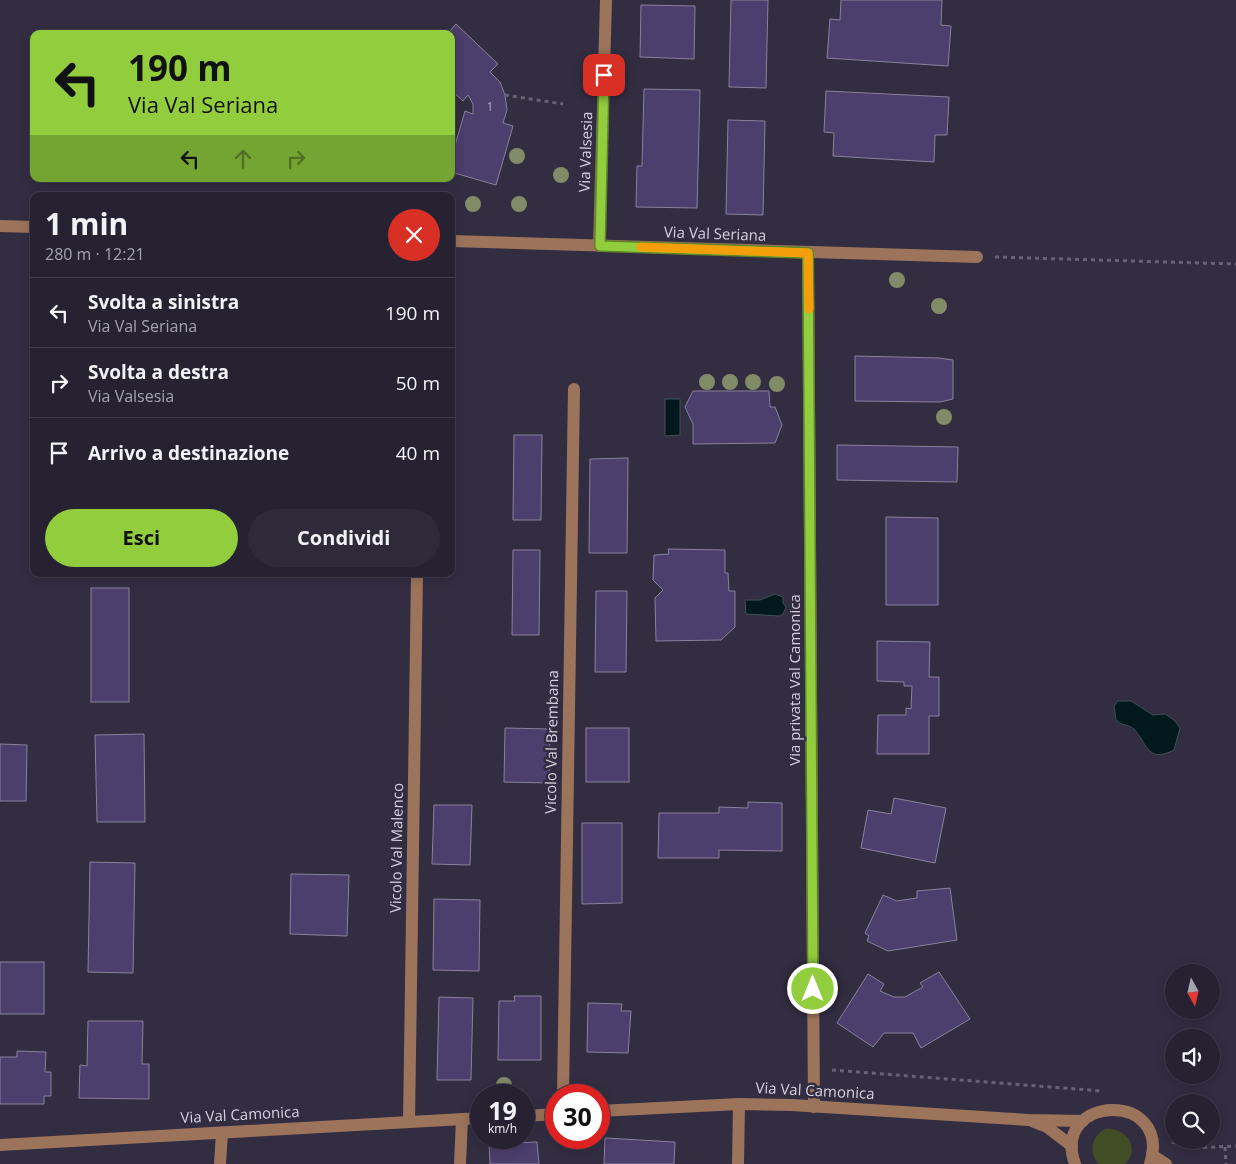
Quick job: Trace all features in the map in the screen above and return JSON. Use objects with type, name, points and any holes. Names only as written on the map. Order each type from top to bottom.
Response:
[{"type":"street","name":"Via Valsesia","points":[[600,246],[606,0]]},
{"type":"street","points":[[0,226],[30,227]]},
{"type":"street","name":"Via Val Seriana","points":[[455,241],[808,253],[977,256]]},
{"type":"street","name":"Via privata Val Camonica","points":[[808,253],[814,1107]]},
{"type":"street","name":"Vicolo Val Brembana","points":[[563,1084],[574,389]]},
{"type":"street","name":"Vicolo Val Malenco","points":[[409,1122],[417,577]]},
{"type":"street","points":[[738,1164],[739,1104]]},
{"type":"street","name":"Via Val Camonica","points":[[610,1110],[739,1104],[1029,1120],[1082,1121]]},
{"type":"street","points":[[1075,1164],[1072,1146],[1073,1138],[1082,1121],[1093,1113],[1105,1109],[1118,1108],[1130,1112],[1141,1120],[1148,1130],[1152,1142],[1151,1159],[1166,1164]]},
{"type":"street","points":[[460,1164],[462,1119]]},
{"type":"street","name":"Via Val Camonica","points":[[0,1146],[470,1119]]},
{"type":"street","name":"Via Val Camonica","points":[[1029,1120],[1047,1127],[1072,1146]]},
{"type":"street","points":[[220,1164],[222,1133]]},
{"type":"path","points":[[506,95],[563,104]]},
{"type":"path","points":[[977,256],[1236,264]]},
{"type":"path","points":[[814,1068],[979,1080]]},
{"type":"path","points":[[1225,1147],[1226,1164]]},
{"type":"green space","points":[[1105,1129],[1119,1131],[1129,1140],[1132,1152],[1125,1164],[1099,1164],[1093,1155],[1094,1140]]},
{"type":"shaded area","points":[[665,399],[680,399],[680,435],[665,436]]},
{"type":"shaded area","points":[[775,594],[783,597],[783,603],[786,607],[783,614],[779,616],[746,614],[745,600],[760,600]]},
{"type":"shaded area","points":[[1118,701],[1131,701],[1153,715],[1165,714],[1174,720],[1180,728],[1174,750],[1158,755],[1149,750],[1134,729],[1116,720],[1114,706]]},
{"type":"building","points":[[731,0],[768,0],[766,88],[729,87]]},
{"type":"building","points":[[841,0],[942,0],[941,25],[951,26],[948,66],[827,58],[830,19],[840,20]]},
{"type":"building","points":[[641,5],[695,6],[694,59],[640,57]]},
{"type":"building","points":[[456,24],[498,64],[490,72],[500,82],[505,95],[507,110],[503,123],[513,126],[496,185],[455,173],[455,145],[465,111],[473,114],[473,104],[468,95],[463,101],[455,94],[455,30],[451,30]]},
{"type":"building","points":[[644,89],[700,90],[697,208],[636,207],[637,166],[642,166]]},
{"type":"building","points":[[826,91],[949,97],[947,135],[935,135],[934,162],[833,156],[834,133],[824,132]]},
{"type":"building","points":[[728,120],[765,121],[763,215],[726,214]]},
{"type":"building","points":[[855,356],[953,360],[953,399],[940,402],[855,401]]},
{"type":"building","points":[[693,391],[769,391],[770,407],[775,407],[782,425],[775,443],[693,444],[693,424],[685,407]]},
{"type":"building","points":[[514,435],[542,435],[541,520],[513,520]]},
{"type":"building","points":[[837,445],[958,447],[957,482],[837,480]]},
{"type":"building","points":[[628,458],[627,553],[589,553],[590,459]]},
{"type":"building","points":[[886,517],[938,518],[938,605],[886,605]]},
{"type":"building","points":[[668,549],[725,550],[725,573],[728,573],[729,591],[735,591],[735,627],[721,640],[656,641],[655,598],[663,590],[653,580],[654,555],[669,554]]},
{"type":"building","points":[[513,550],[540,550],[539,635],[512,635]]},
{"type":"building","points":[[91,588],[129,588],[129,702],[91,702]]},
{"type":"building","points":[[596,591],[627,591],[626,672],[595,672]]},
{"type":"building","points":[[877,641],[930,642],[929,677],[939,677],[939,716],[929,716],[929,754],[877,754],[878,715],[906,715],[906,708],[911,709],[912,686],[904,686],[904,682],[877,681]]},
{"type":"building","points":[[505,728],[550,729],[549,783],[504,782]]},
{"type":"building","points":[[586,728],[629,728],[629,782],[586,782]]},
{"type":"building","points":[[144,734],[145,822],[97,822],[95,735]]},
{"type":"building","points":[[0,744],[27,745],[26,801],[0,801]]},
{"type":"building","points":[[894,798],[946,808],[935,863],[861,848],[868,810],[891,814]]},
{"type":"building","points":[[748,802],[782,803],[782,851],[719,850],[719,858],[658,858],[659,813],[719,813],[719,807],[748,808]]},
{"type":"building","points":[[434,805],[472,805],[470,865],[432,864]]},
{"type":"building","points":[[582,823],[622,823],[622,903],[582,904]]},
{"type":"building","points":[[90,862],[135,863],[133,973],[88,972]]},
{"type":"building","points":[[291,874],[349,875],[347,936],[290,934]]},
{"type":"building","points":[[950,888],[957,940],[888,951],[867,941],[869,936],[865,933],[883,895],[897,901],[917,898],[917,891]]},
{"type":"building","points":[[434,899],[480,900],[479,971],[433,970]]},
{"type":"building","points":[[0,962],[44,962],[44,1014],[0,1014]]},
{"type":"building","points":[[939,972],[970,1019],[921,1048],[913,1033],[884,1033],[873,1047],[837,1023],[868,974],[884,984],[880,991],[894,997],[905,997],[923,987],[920,983]]},
{"type":"building","points":[[514,996],[541,996],[541,1060],[498,1060],[499,1001],[515,1001]]},
{"type":"building","points":[[439,997],[473,998],[471,1080],[437,1080]]},
{"type":"building","points":[[588,1003],[622,1004],[621,1011],[631,1011],[628,1053],[587,1052]]},
{"type":"building","points":[[88,1021],[143,1021],[142,1064],[149,1064],[149,1099],[79,1098],[80,1065],[87,1066]]},
{"type":"building","points":[[17,1051],[46,1052],[45,1072],[51,1072],[51,1096],[44,1096],[44,1104],[0,1104],[0,1057],[17,1057]]},
{"type":"building","points":[[610,1138],[675,1142],[674,1164],[604,1164],[605,1149],[610,1149]]},
{"type":"building","points":[[535,1142],[537,1142],[539,1164],[490,1164],[489,1149],[535,1149]]},
{"type":"slow traffic","points":[[641,247],[808,253],[809,309]]},
{"type":"route","points":[[604,75],[600,246],[808,253],[813,989]]}]
